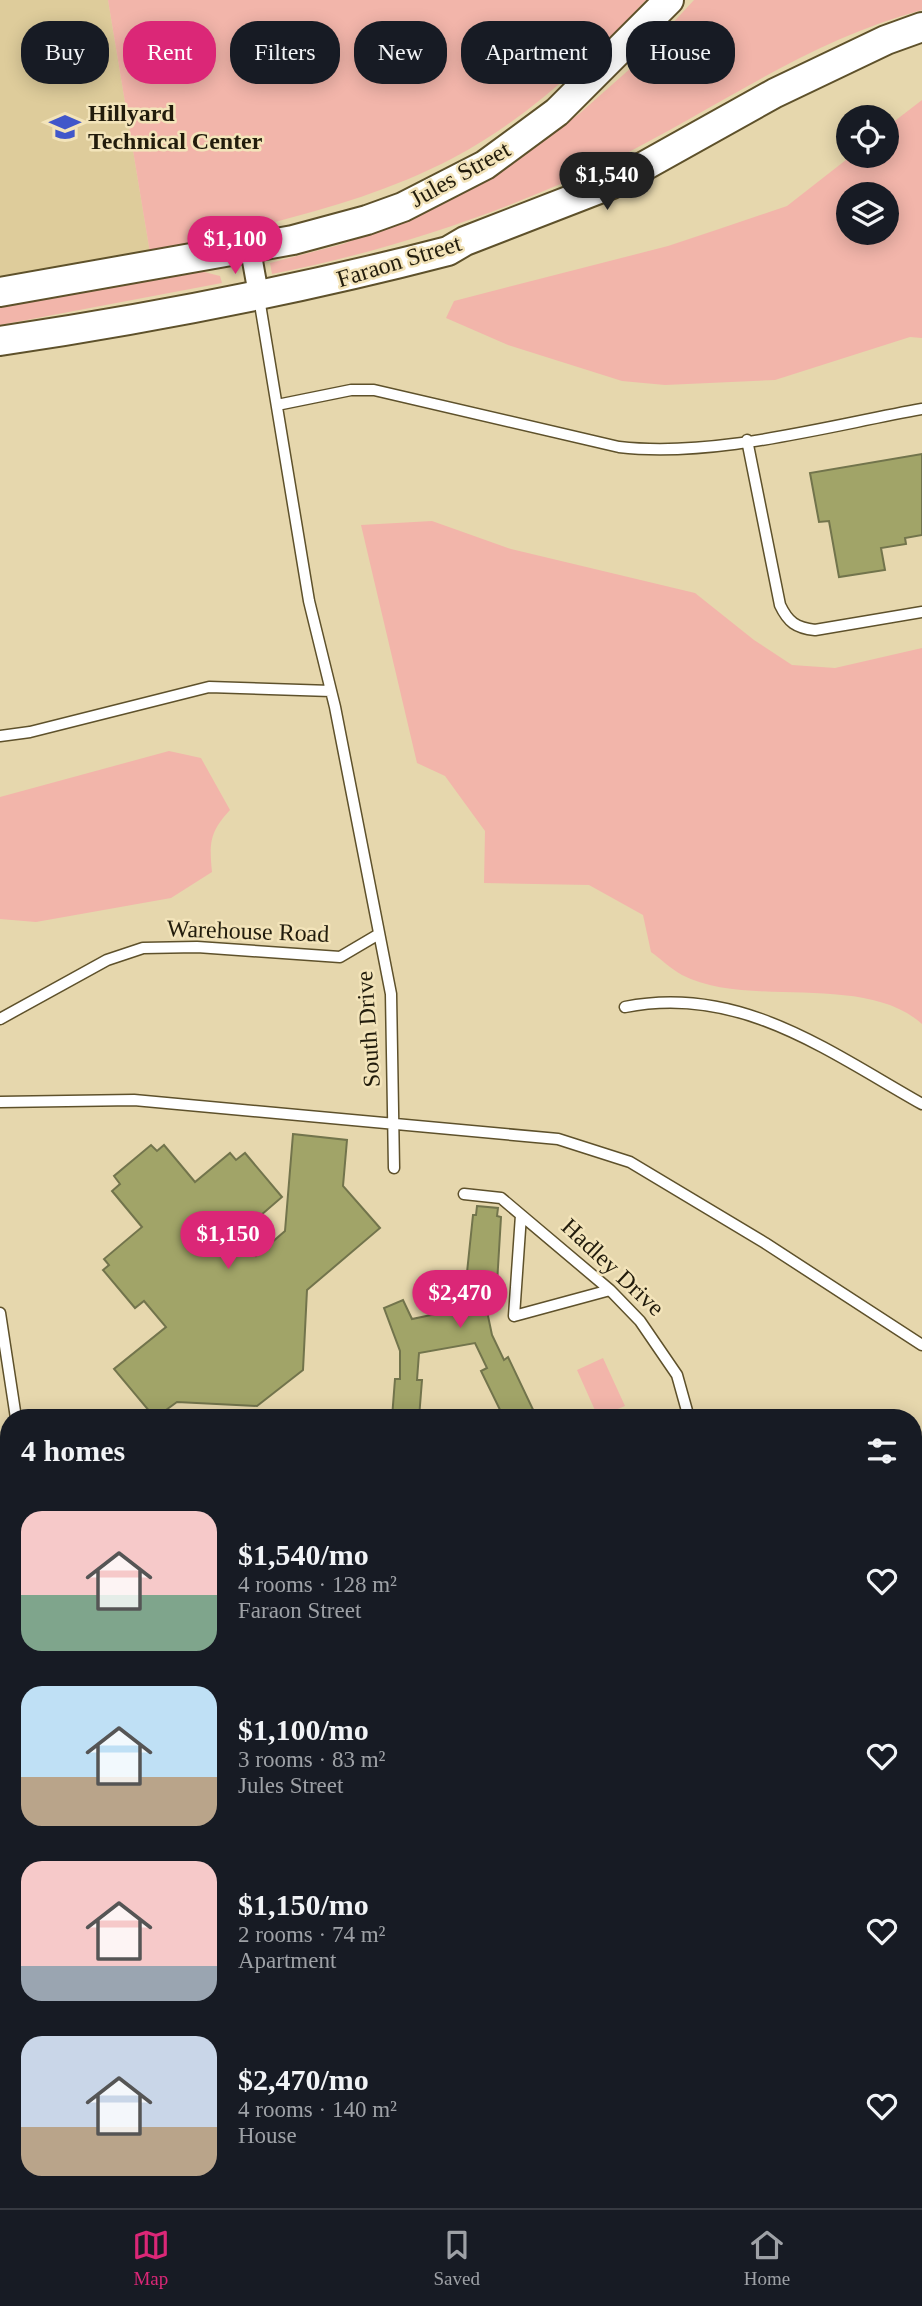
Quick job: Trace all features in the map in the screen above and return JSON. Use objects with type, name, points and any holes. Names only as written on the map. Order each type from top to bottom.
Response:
[{"type":"main road","name":"Jules Street","points":[[250,247],[367,220],[403,207],[485,165],[557,111],[668,0]]},
{"type":"main road","name":"Faraon Street","points":[[0,341],[144,320],[259,297],[318,285],[448,251],[465,241],[612,184],[775,93],[886,40],[922,27]]},
{"type":"main road","points":[[0,292],[250,247]]},
{"type":"street","points":[[250,247],[259,297]]},
{"type":"lane","name":"South Drive","points":[[259,297],[309,601],[331,691],[391,994],[394,1168]]},
{"type":"lane","points":[[277,405],[351,390],[374,390],[619,447],[648,450],[685,449],[747,440],[922,409]]},
{"type":"lane","points":[[747,440],[780,605],[787,620],[800,628],[815,630],[922,612]]},
{"type":"lane","points":[[0,736],[30,732],[209,687],[331,691]]},
{"type":"lane","name":"Warehouse Road","points":[[0,1019],[107,960],[144,948],[197,947],[340,957],[379,934]]},
{"type":"lane","points":[[625,1007],[657,1001],[711,1006],[748,1013],[791,1030],[922,1104]]},
{"type":"lane","points":[[0,1102],[134,1100],[558,1139],[610,1153],[765,1243],[922,1345]]},
{"type":"lane","name":"Hadley Drive","points":[[464,1194],[500,1198],[610,1290],[640,1321],[670,1363],[677,1375],[686,1409]]},
{"type":"lane","points":[[521,1215],[513,1316],[610,1290]]},
{"type":"lane","points":[[0,1313],[15,1409]]},
{"type":"shaded area","name":"Hillyard Technical Center","points":[[0,0],[108,0],[150,253],[0,282]]},
{"type":"shaded area","points":[[108,0],[646,0],[612,35],[612,21],[461,21],[461,84],[559,84],[532,107],[480,142],[431,169],[385,188],[267,224],[252,234],[150,253]]},
{"type":"shaded area","points":[[694,0],[922,0],[922,10],[881,23],[802,57],[613,160],[531,197],[403,242],[272,274],[270,263],[343,244],[396,223],[527,150],[579,114],[626,72],[626,84],[735,84],[735,21],[675,21]]},
{"type":"shaded area","points":[[922,100],[922,338],[910,337],[775,380],[665,385],[622,381],[508,345],[446,318],[454,301],[668,246],[787,206],[836,168],[899,168],[899,118]]},
{"type":"shaded area","points":[[200,271],[220,276],[222,283],[0,325],[0,302]]},
{"type":"shaded area","points":[[432,521],[511,549],[695,593],[754,640],[792,665],[835,668],[922,648],[922,1024],[898,1008],[869,999],[739,990],[709,985],[682,975],[651,952],[643,915],[589,885],[484,883],[485,831],[445,776],[417,763],[361,525]]},
{"type":"shaded area","points":[[169,751],[201,758],[230,810],[212,838],[212,872],[171,898],[36,922],[0,919],[0,797]]},
{"type":"shaded area","points":[[603,1358],[625,1406],[618,1409],[594,1409],[577,1370]]},
{"type":"building","points":[[922,454],[922,535],[905,538],[906,544],[881,548],[885,570],[839,577],[829,521],[819,522],[810,473]]},
{"type":"building","points":[[293,1134],[347,1140],[343,1186],[380,1228],[307,1290],[303,1370],[257,1406],[177,1402],[167,1409],[147,1409],[114,1369],[166,1327],[144,1301],[135,1308],[103,1270],[109,1265],[104,1259],[142,1227],[112,1191],[120,1184],[114,1176],[151,1145],[157,1151],[164,1145],[195,1182],[230,1153],[236,1160],[245,1153],[282,1197],[238,1235],[256,1256],[285,1231]]},
{"type":"building","points":[[477,1206],[498,1208],[497,1216],[501,1217],[497,1284],[492,1284],[488,1316],[492,1335],[504,1360],[508,1357],[533,1409],[500,1409],[481,1371],[487,1368],[475,1343],[419,1353],[417,1380],[422,1380],[420,1409],[393,1409],[395,1379],[400,1379],[400,1351],[384,1308],[403,1300],[412,1319],[469,1307],[471,1283],[466,1282],[473,1215],[476,1215]]},
{"type":"place","name":"Hillyard Technical Center","points":[[65,127]]}]
